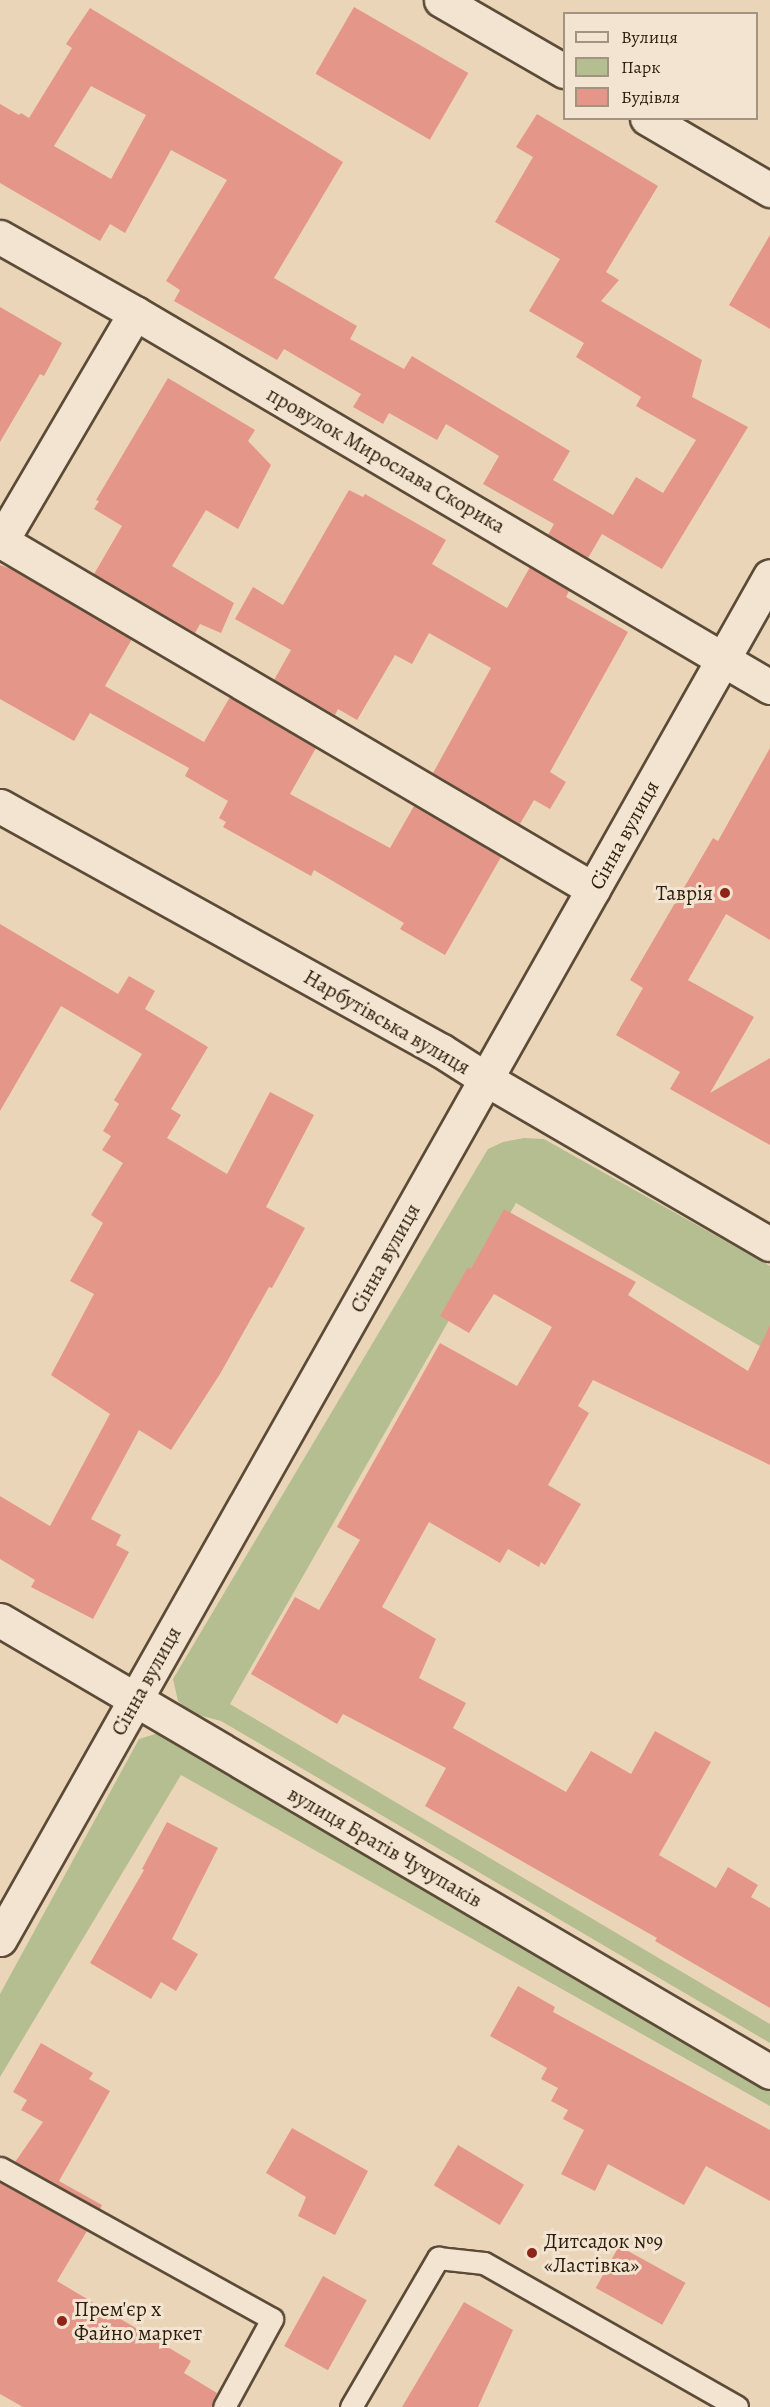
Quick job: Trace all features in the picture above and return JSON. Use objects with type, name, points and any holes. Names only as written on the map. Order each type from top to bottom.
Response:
[{"type":"street","points":[[441,0],[563,70]]},
{"type":"street","points":[[649,120],[770,190]]},
{"type":"street","name":"провулок Мирослава Скорика","points":[[0,237],[135,313],[770,687]]},
{"type":"street","points":[[135,313],[0,541],[593,889]]},
{"type":"street","name":"Сінна вулиця","points":[[0,1939],[770,576]]},
{"type":"street","name":"Нарбутівська вулиця","points":[[0,806],[442,1050],[486,1079],[770,1244]]},
{"type":"street","name":"вулиця Братів Чучупаків","points":[[0,1620],[86,1668],[135,1700],[770,2072]]},
{"type":"lane","points":[[0,2168],[272,2319],[224,2407]]},
{"type":"lane","points":[[351,2407],[438,2258],[484,2263],[737,2407]]},
{"type":"green space","points":[[524,1138],[544,1139],[770,1266],[770,1352],[516,1203],[230,1704],[770,2024],[770,2043],[221,1721],[191,1713],[178,1701],[173,1679],[488,1149],[503,1142]]},
{"type":"green space","points":[[162,1732],[770,2083],[770,2106],[181,1775],[0,2077],[0,1994],[139,1739]]},
{"type":"building","points":[[354,7],[468,73],[430,140],[316,74]]},
{"type":"building","points":[[90,8],[343,162],[274,278],[357,326],[350,339],[404,369],[412,356],[570,451],[553,480],[613,515],[636,477],[663,493],[696,440],[636,406],[641,397],[576,357],[584,343],[529,311],[560,259],[495,222],[533,157],[516,147],[537,114],[658,186],[606,272],[619,280],[601,301],[702,360],[692,397],[748,427],[662,569],[602,534],[588,558],[548,535],[554,524],[483,484],[499,456],[446,424],[437,440],[389,413],[383,424],[353,407],[361,394],[284,349],[277,360],[174,301],[180,290],[166,281],[227,180],[171,150],[125,233],[110,224],[100,241],[0,183],[0,104],[29,118],[72,48],[66,44]],"holes":[[[91,86],[146,115],[111,179],[54,146]]]},
{"type":"building","points":[[770,235],[770,329],[729,305]]},
{"type":"building","points":[[0,307],[62,343],[44,376],[40,374],[0,442]]},
{"type":"building","points":[[168,378],[255,430],[248,441],[271,465],[238,529],[206,510],[172,566],[234,603],[221,633],[200,624],[195,633],[94,574],[122,526],[94,509],[99,501],[96,500]]},
{"type":"building","points":[[349,490],[363,497],[365,494],[446,540],[432,564],[507,608],[530,567],[569,591],[566,597],[628,632],[550,772],[566,782],[550,809],[534,800],[520,824],[433,773],[491,668],[429,633],[412,664],[395,655],[357,720],[338,709],[335,715],[274,680],[291,650],[235,619],[253,587],[283,605]]},
{"type":"building","points":[[0,565],[11,569],[132,639],[105,686],[204,742],[230,697],[316,748],[290,794],[390,848],[414,806],[501,857],[445,955],[400,929],[404,923],[314,870],[311,876],[223,827],[226,822],[219,818],[228,801],[185,776],[189,768],[90,713],[74,741],[0,699]]},
{"type":"building","points":[[770,748],[770,940],[726,914],[688,980],[754,1017],[710,1093],[770,1058],[770,1145],[670,1089],[680,1072],[616,1035],[643,988],[630,980],[713,838],[718,841]]},
{"type":"building","points":[[0,924],[118,994],[129,976],[155,991],[145,1009],[208,1047],[171,1109],[181,1115],[167,1138],[227,1174],[270,1092],[314,1115],[266,1207],[305,1228],[272,1288],[269,1287],[220,1374],[171,1450],[139,1430],[91,1519],[121,1535],[116,1545],[129,1552],[93,1619],[31,1587],[35,1580],[0,1559],[0,1496],[50,1526],[110,1414],[51,1375],[94,1294],[70,1281],[103,1223],[91,1215],[123,1163],[102,1150],[111,1136],[103,1131],[119,1104],[114,1100],[142,1054],[61,1006],[0,1111]]},
{"type":"building","points":[[504,1209],[636,1282],[628,1295],[748,1371],[770,1325],[770,1465],[593,1380],[578,1406],[589,1413],[548,1485],[581,1504],[545,1565],[541,1562],[539,1567],[508,1549],[500,1563],[429,1522],[382,1607],[436,1639],[419,1678],[466,1703],[453,1728],[566,1792],[591,1751],[631,1774],[655,1731],[711,1762],[659,1855],[716,1888],[728,1867],[758,1885],[751,1897],[770,1908],[770,2008],[655,1941],[657,1938],[425,1806],[446,1768],[343,1714],[337,1724],[251,1674],[295,1597],[319,1610],[360,1540],[337,1527],[440,1343],[517,1386],[552,1327],[494,1294],[469,1333],[440,1316],[468,1267],[471,1269]]},
{"type":"building","points":[[167,1822],[218,1848],[172,1939],[198,1954],[176,1991],[161,1982],[151,1999],[90,1963],[144,1870],[142,1869]]},
{"type":"building","points":[[518,1986],[555,2007],[553,2012],[770,2130],[770,2201],[706,2166],[684,2205],[608,2164],[595,2191],[561,2174],[584,2130],[563,2119],[568,2110],[551,2101],[558,2088],[541,2079],[547,2068],[490,2036]]},
{"type":"building","points":[[41,2043],[93,2073],[89,2079],[110,2091],[59,2181],[102,2205],[100,2209],[15,2162],[43,2122],[21,2110],[27,2100],[13,2092]]},
{"type":"building","points":[[292,2128],[368,2171],[335,2235],[298,2216],[306,2197],[266,2173]]},
{"type":"building","points":[[458,2145],[524,2185],[500,2225],[434,2185]]},
{"type":"building","name":"Прем'єр х Файно маркет","points":[[0,2183],[87,2231],[57,2281],[191,2361],[184,2373],[217,2393],[211,2407],[23,2407],[0,2394]]},
{"type":"building","points":[[619,2246],[685,2283],[662,2325],[596,2288]]},
{"type":"building","points":[[323,2276],[367,2300],[328,2370],[284,2346]]},
{"type":"building","points":[[464,2302],[513,2330],[478,2407],[402,2407]]},
{"type":"place","name":"Таврія","points":[[725,893]]},
{"type":"place","name":"Дитсадок №9 «Ластівка»","points":[[532,2253]]},
{"type":"place","name":"Прем'єр х Файно маркет","points":[[62,2321]]}]
